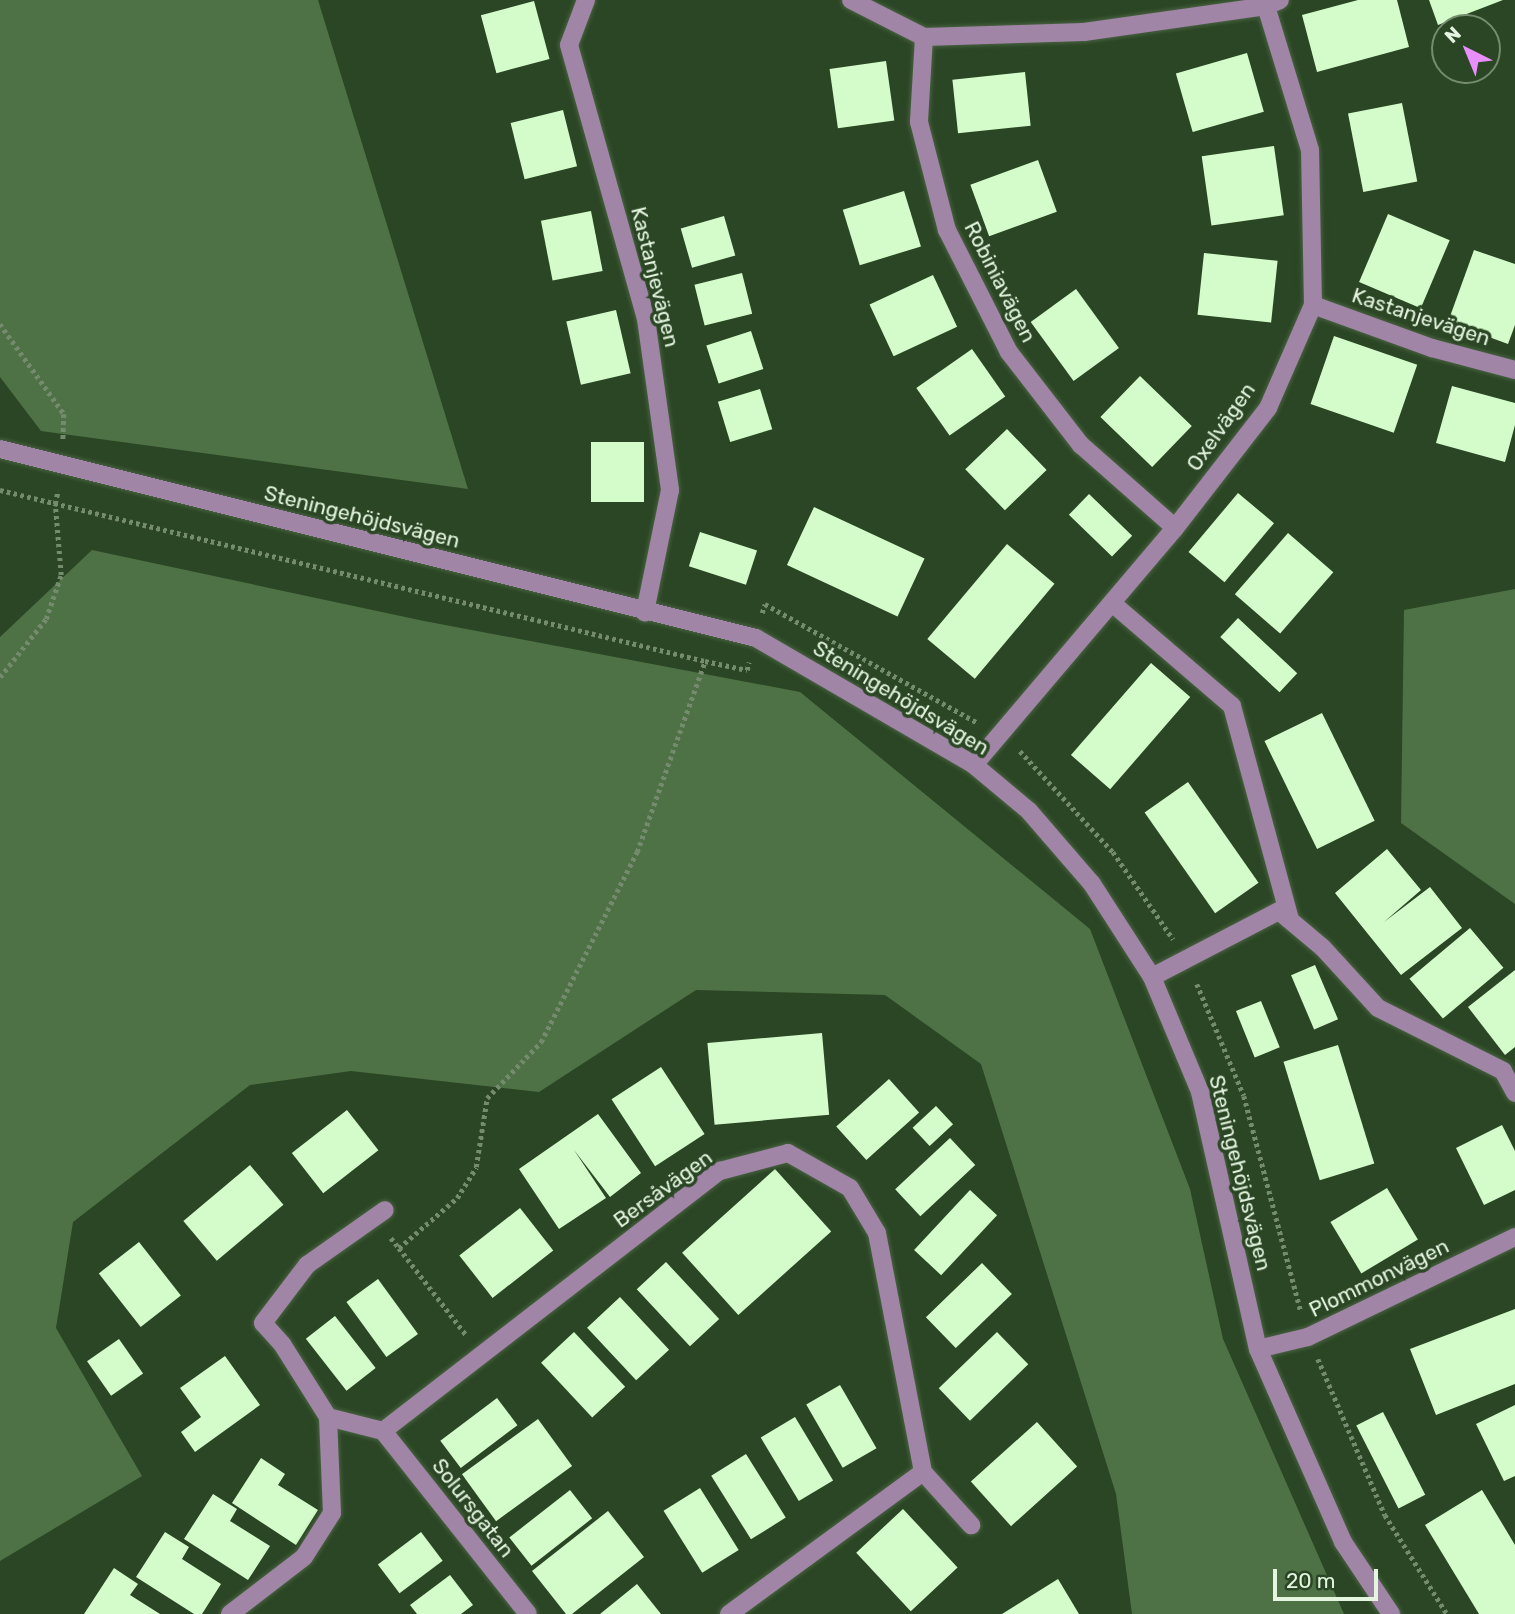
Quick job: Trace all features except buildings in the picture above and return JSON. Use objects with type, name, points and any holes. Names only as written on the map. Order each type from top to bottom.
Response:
[{"type":"street","name":"Kastanjevägen","points":[[586,0],[569,45],[646,319],[670,490],[645,612]]},
{"type":"street","points":[[851,0],[924,37],[1084,32],[1273,3]]},
{"type":"street","name":"Oxelvägen","points":[[974,765],[1175,528],[1268,408],[1313,305],[1310,150],[1273,3]]},
{"type":"street","name":"Robiniavägen","points":[[924,37],[919,122],[947,230],[996,328],[1009,352],[1081,445],[1175,528]]},
{"type":"street","name":"Kastanjevägen","points":[[1313,305],[1432,348],[1515,370]]},
{"type":"street","name":"Steningehöjdsvägen","points":[[0,449],[756,638],[974,765],[1029,811],[1092,884],[1152,977],[1200,1091],[1258,1349],[1343,1542],[1391,1614]]},
{"type":"street","points":[[1112,603],[1232,706],[1290,920]]},
{"type":"street","points":[[1152,977],[1279,911],[1323,948],[1378,1008],[1503,1071],[1515,1093]]},
{"type":"street","name":"Bersåvägen","points":[[383,1431],[720,1171],[788,1153],[850,1188],[877,1233],[923,1472]]},
{"type":"street","points":[[230,1614],[303,1557],[332,1513],[328,1417],[282,1344],[263,1324],[307,1265],[380,1214]]},
{"type":"street","name":"Plommonvägen","points":[[1258,1349],[1308,1338],[1515,1237]]},
{"type":"street","points":[[328,1417],[383,1431]]},
{"type":"street","name":"Solursgatan","points":[[383,1431],[528,1614]]},
{"type":"street","points":[[729,1614],[923,1472],[971,1525]]},
{"type":"path","points":[[0,324],[64,414],[62,464],[55,504],[61,575],[46,619],[0,677]]},
{"type":"path","points":[[0,489],[747,670],[765,604],[999,736],[1022,752],[1113,852],[1186,959],[1244,1096],[1308,1338],[1385,1515],[1447,1614]]},
{"type":"path","points":[[399,1248],[457,1198],[476,1167],[487,1098],[541,1042],[637,852],[705,661]]},
{"type":"path","points":[[380,1214],[399,1248],[482,1354]]},
{"type":"green space","points":[[0,0],[318,0],[468,489],[41,431],[0,377]]},
{"type":"green space","points":[[92,550],[424,621],[800,692],[1090,929],[1190,1189],[1223,1339],[1344,1614],[1132,1614],[1116,1494],[981,1064],[885,995],[696,990],[539,1092],[351,1071],[250,1085],[73,1222],[56,1328],[142,1476],[0,1561],[0,637]]},
{"type":"green space","points":[[1515,589],[1515,904],[1401,823],[1404,610]]}]
